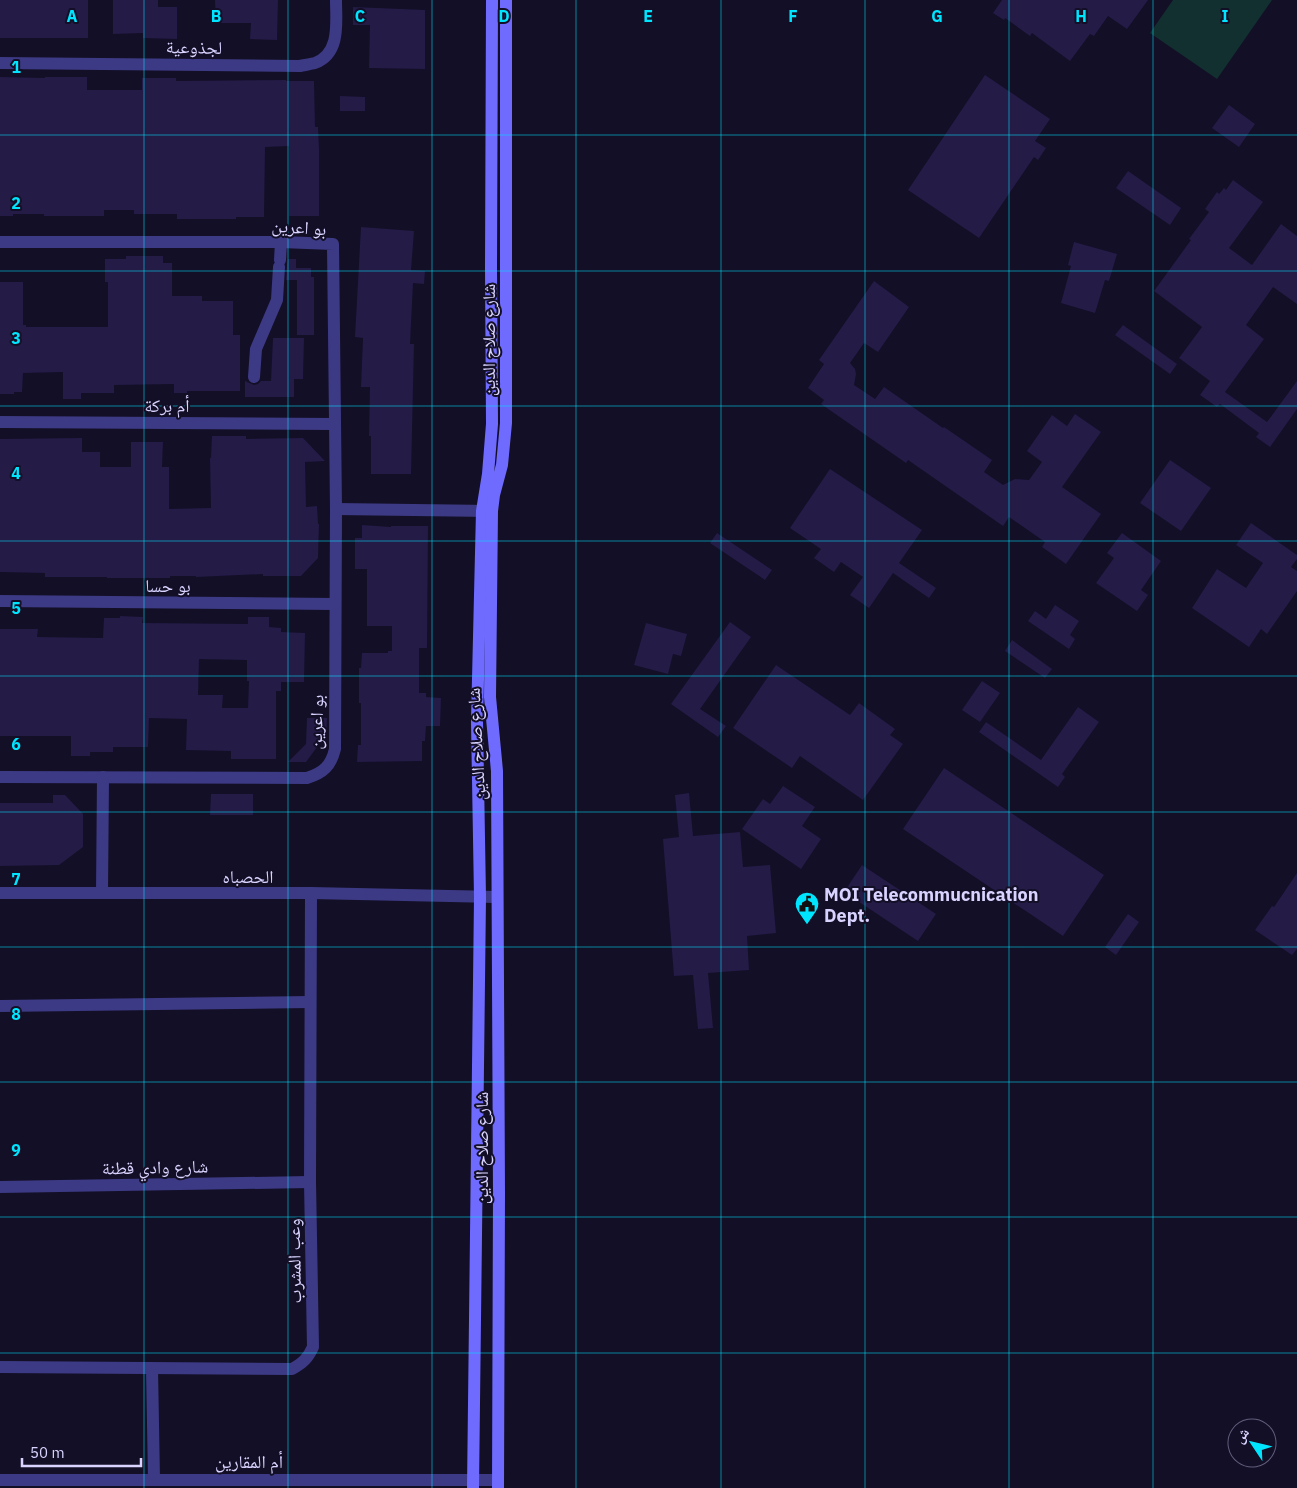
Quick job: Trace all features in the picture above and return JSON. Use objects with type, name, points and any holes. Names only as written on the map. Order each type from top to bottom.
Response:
[{"type":"street","name":"لجذوعية","points":[[0,63],[300,66],[316,63],[331,51],[335,40],[336,0]]},
{"type":"street","name":"شارع صلاح الدين","points":[[473,1484],[480,897],[477,720],[488,474],[492,431],[492,0]]},
{"type":"street","name":"شارع صلاح الدين","points":[[498,1484],[497,771],[490,697],[487,511],[494,495],[502,465],[506,423],[506,0]]},
{"type":"street","name":"بو اعرين","points":[[0,242],[281,242],[333,244],[336,509],[335,749],[332,760],[326,769],[317,775],[306,778],[0,777]]},
{"type":"street","points":[[254,377],[257,345],[278,300],[281,242]]},
{"type":"street","name":"أم بركة","points":[[0,422],[334,424]]},
{"type":"street","points":[[336,509],[487,511]]},
{"type":"street","name":"بو حسا","points":[[0,601],[335,604]]},
{"type":"street","points":[[102,893],[103,777]]},
{"type":"street","name":"الحصباه","points":[[0,892],[311,893],[496,897]]},
{"type":"street","name":"وعب المشرب","points":[[0,1367],[292,1369],[302,1364],[308,1357],[313,1347],[310,1182],[311,893]]},
{"type":"street","points":[[0,1006],[310,1002]]},
{"type":"street","name":"شارع وادي قطنة","points":[[0,1187],[310,1182]]},
{"type":"street","points":[[475,1352],[498,1352]]},
{"type":"street","points":[[152,1368],[154,1479]]},
{"type":"street","name":"أم المقارين","points":[[0,1480],[154,1479],[498,1484]]},
{"type":"green space","points":[[1173,0],[1272,0],[1217,79],[1150,33]]},
{"type":"building","points":[[0,0],[88,0],[88,38],[0,38]]},
{"type":"building","points":[[113,0],[158,0],[158,7],[177,7],[177,39],[143,38],[143,33],[113,34]]},
{"type":"building","points":[[215,0],[278,0],[277,40],[250,39],[251,23],[216,23]]},
{"type":"building","points":[[1002,0],[1148,0],[1127,29],[1108,16],[1094,36],[1090,34],[1070,61],[1032,33],[1030,36],[1005,18],[1004,20],[993,13]]},
{"type":"building","points":[[353,7],[425,10],[425,69],[369,68],[370,25],[353,25]]},
{"type":"building","points":[[985,75],[1050,119],[1035,141],[1046,148],[1038,160],[1034,157],[979,238],[908,190]]},
{"type":"building","points":[[0,77],[87,77],[87,90],[142,90],[142,78],[176,78],[176,81],[314,81],[315,127],[318,127],[319,149],[319,216],[289,216],[289,146],[265,147],[264,217],[177,219],[177,214],[134,214],[134,210],[104,210],[104,216],[13,214],[13,216],[0,216]]},
{"type":"building","points":[[340,96],[365,97],[365,111],[340,111]]},
{"type":"building","points":[[1229,105],[1255,124],[1239,147],[1212,128]]},
{"type":"building","points":[[1128,171],[1181,208],[1170,225],[1116,188]]},
{"type":"building","points":[[1233,180],[1263,202],[1229,248],[1252,265],[1281,224],[1297,236],[1297,304],[1273,287],[1246,325],[1264,339],[1225,392],[1267,422],[1297,381],[1297,409],[1270,447],[1256,437],[1259,433],[1220,404],[1217,407],[1200,395],[1210,381],[1179,358],[1202,327],[1154,291],[1209,212],[1205,209],[1217,192],[1219,194],[1224,188],[1226,190]]},
{"type":"building","points":[[361,227],[414,231],[411,270],[425,271],[424,284],[413,283],[410,344],[414,344],[411,474],[371,474],[371,436],[369,436],[370,387],[361,387],[363,338],[355,337]]},
{"type":"building","points":[[1074,242],[1117,254],[1109,281],[1105,280],[1095,313],[1061,303],[1071,266],[1068,265]]},
{"type":"building","points":[[126,256],[163,256],[163,263],[172,263],[172,296],[202,296],[202,301],[233,301],[233,335],[240,335],[240,391],[187,391],[187,393],[174,393],[174,384],[114,385],[114,393],[81,393],[81,399],[63,399],[63,372],[23,373],[22,392],[0,394],[0,282],[23,282],[23,325],[26,325],[26,327],[108,327],[108,282],[105,282],[105,259],[126,259]]},
{"type":"building","points":[[288,259],[296,259],[296,268],[311,268],[311,277],[314,277],[314,335],[297,335],[297,280],[286,280]]},
{"type":"building","points":[[874,281],[909,307],[878,352],[864,343],[850,363],[855,369],[856,374],[854,385],[875,399],[884,387],[944,427],[992,460],[984,472],[1003,485],[1015,479],[1029,480],[1042,462],[1027,451],[1052,415],[1067,426],[1075,414],[1101,432],[1062,487],[1101,514],[1066,564],[1042,547],[1045,542],[1009,517],[1003,526],[908,460],[906,463],[821,404],[824,400],[808,388],[824,364],[819,360]]},
{"type":"building","points":[[1123,325],[1177,364],[1170,374],[1115,335]]},
{"type":"building","points":[[273,338],[304,338],[303,379],[294,379],[294,397],[245,397],[245,381],[254,385],[261,381],[271,381]]},
{"type":"building","points":[[212,436],[246,436],[246,439],[303,438],[325,461],[305,462],[306,507],[317,506],[319,524],[318,558],[301,576],[263,576],[263,574],[196,577],[170,576],[170,578],[107,578],[45,577],[45,573],[0,572],[0,439],[82,438],[82,452],[100,452],[100,467],[131,467],[131,442],[163,442],[162,467],[169,467],[169,509],[211,508],[210,458]]},
{"type":"building","points":[[1170,460],[1211,488],[1181,531],[1140,503]]},
{"type":"building","points":[[830,469],[922,530],[899,563],[936,588],[929,598],[893,573],[869,608],[850,595],[863,577],[841,562],[834,572],[814,558],[821,549],[790,528]]},
{"type":"building","points":[[1251,523],[1297,555],[1297,559],[1291,567],[1297,571],[1297,591],[1267,634],[1261,629],[1249,647],[1192,608],[1217,569],[1246,588],[1263,563],[1236,545]]},
{"type":"building","points":[[362,525],[391,527],[428,526],[427,648],[419,648],[419,693],[426,693],[426,697],[441,698],[440,726],[426,726],[425,741],[422,741],[422,761],[357,762],[358,745],[361,745],[359,668],[361,668],[362,653],[388,653],[388,651],[392,651],[392,626],[367,626],[367,569],[355,569],[355,538],[362,538]]},
{"type":"building","points":[[717,533],[772,570],[765,580],[710,543]]},
{"type":"building","points":[[1122,533],[1161,561],[1141,590],[1148,595],[1137,611],[1096,583],[1114,558],[1107,553]]},
{"type":"building","points":[[1055,605],[1079,621],[1070,635],[1075,639],[1069,649],[1028,621],[1035,611],[1046,619]]},
{"type":"building","points":[[120,616],[143,617],[142,623],[248,624],[248,617],[269,617],[269,627],[281,628],[281,632],[305,633],[304,682],[281,682],[281,691],[276,691],[276,759],[231,759],[231,751],[186,750],[187,719],[149,718],[148,747],[113,747],[113,752],[90,752],[90,756],[71,756],[71,736],[0,736],[0,629],[38,629],[37,637],[103,638],[104,618],[120,618]],"holes":[[[199,659],[247,660],[247,681],[249,681],[248,708],[222,708],[223,695],[198,695]]]},
{"type":"building","points":[[730,622],[751,637],[700,709],[726,726],[718,737],[671,704]]},
{"type":"building","points":[[646,623],[687,634],[681,656],[673,654],[668,674],[634,665]]},
{"type":"building","points":[[1012,640],[1052,669],[1045,678],[1005,651]]},
{"type":"building","points":[[776,665],[850,715],[859,703],[895,729],[890,735],[903,744],[863,800],[800,756],[792,768],[733,728]]},
{"type":"building","points":[[982,681],[1000,693],[980,722],[962,710]]},
{"type":"building","points":[[1078,707],[1099,722],[1062,774],[1065,777],[1058,787],[979,732],[986,722],[1041,760]]},
{"type":"building","points":[[307,718],[327,718],[326,743],[320,743],[306,762],[288,762],[306,744]]},
{"type":"building","points":[[944,768],[1104,875],[1063,936],[903,829]]},
{"type":"building","points":[[783,786],[815,807],[802,826],[821,839],[801,869],[742,829],[763,799],[770,804]]},
{"type":"building","points":[[689,793],[693,836],[740,832],[743,867],[770,865],[776,933],[747,936],[749,970],[708,973],[713,1028],[698,1029],[693,975],[674,976],[663,839],[679,837],[675,795]]},
{"type":"building","points":[[211,794],[253,794],[253,815],[210,815]]},
{"type":"building","points":[[53,795],[65,795],[83,814],[83,847],[59,865],[0,866],[0,803],[53,803]]},
{"type":"building","points":[[862,865],[936,914],[918,941],[844,892]]},
{"type":"building","points":[[1297,873],[1297,949],[1292,955],[1255,930],[1272,906],[1274,907]]},
{"type":"building","points":[[1128,914],[1139,922],[1116,955],[1105,947]]},
{"type":"place","name":"MOI Telecommucnication Dept.","points":[[807,925]]}]
